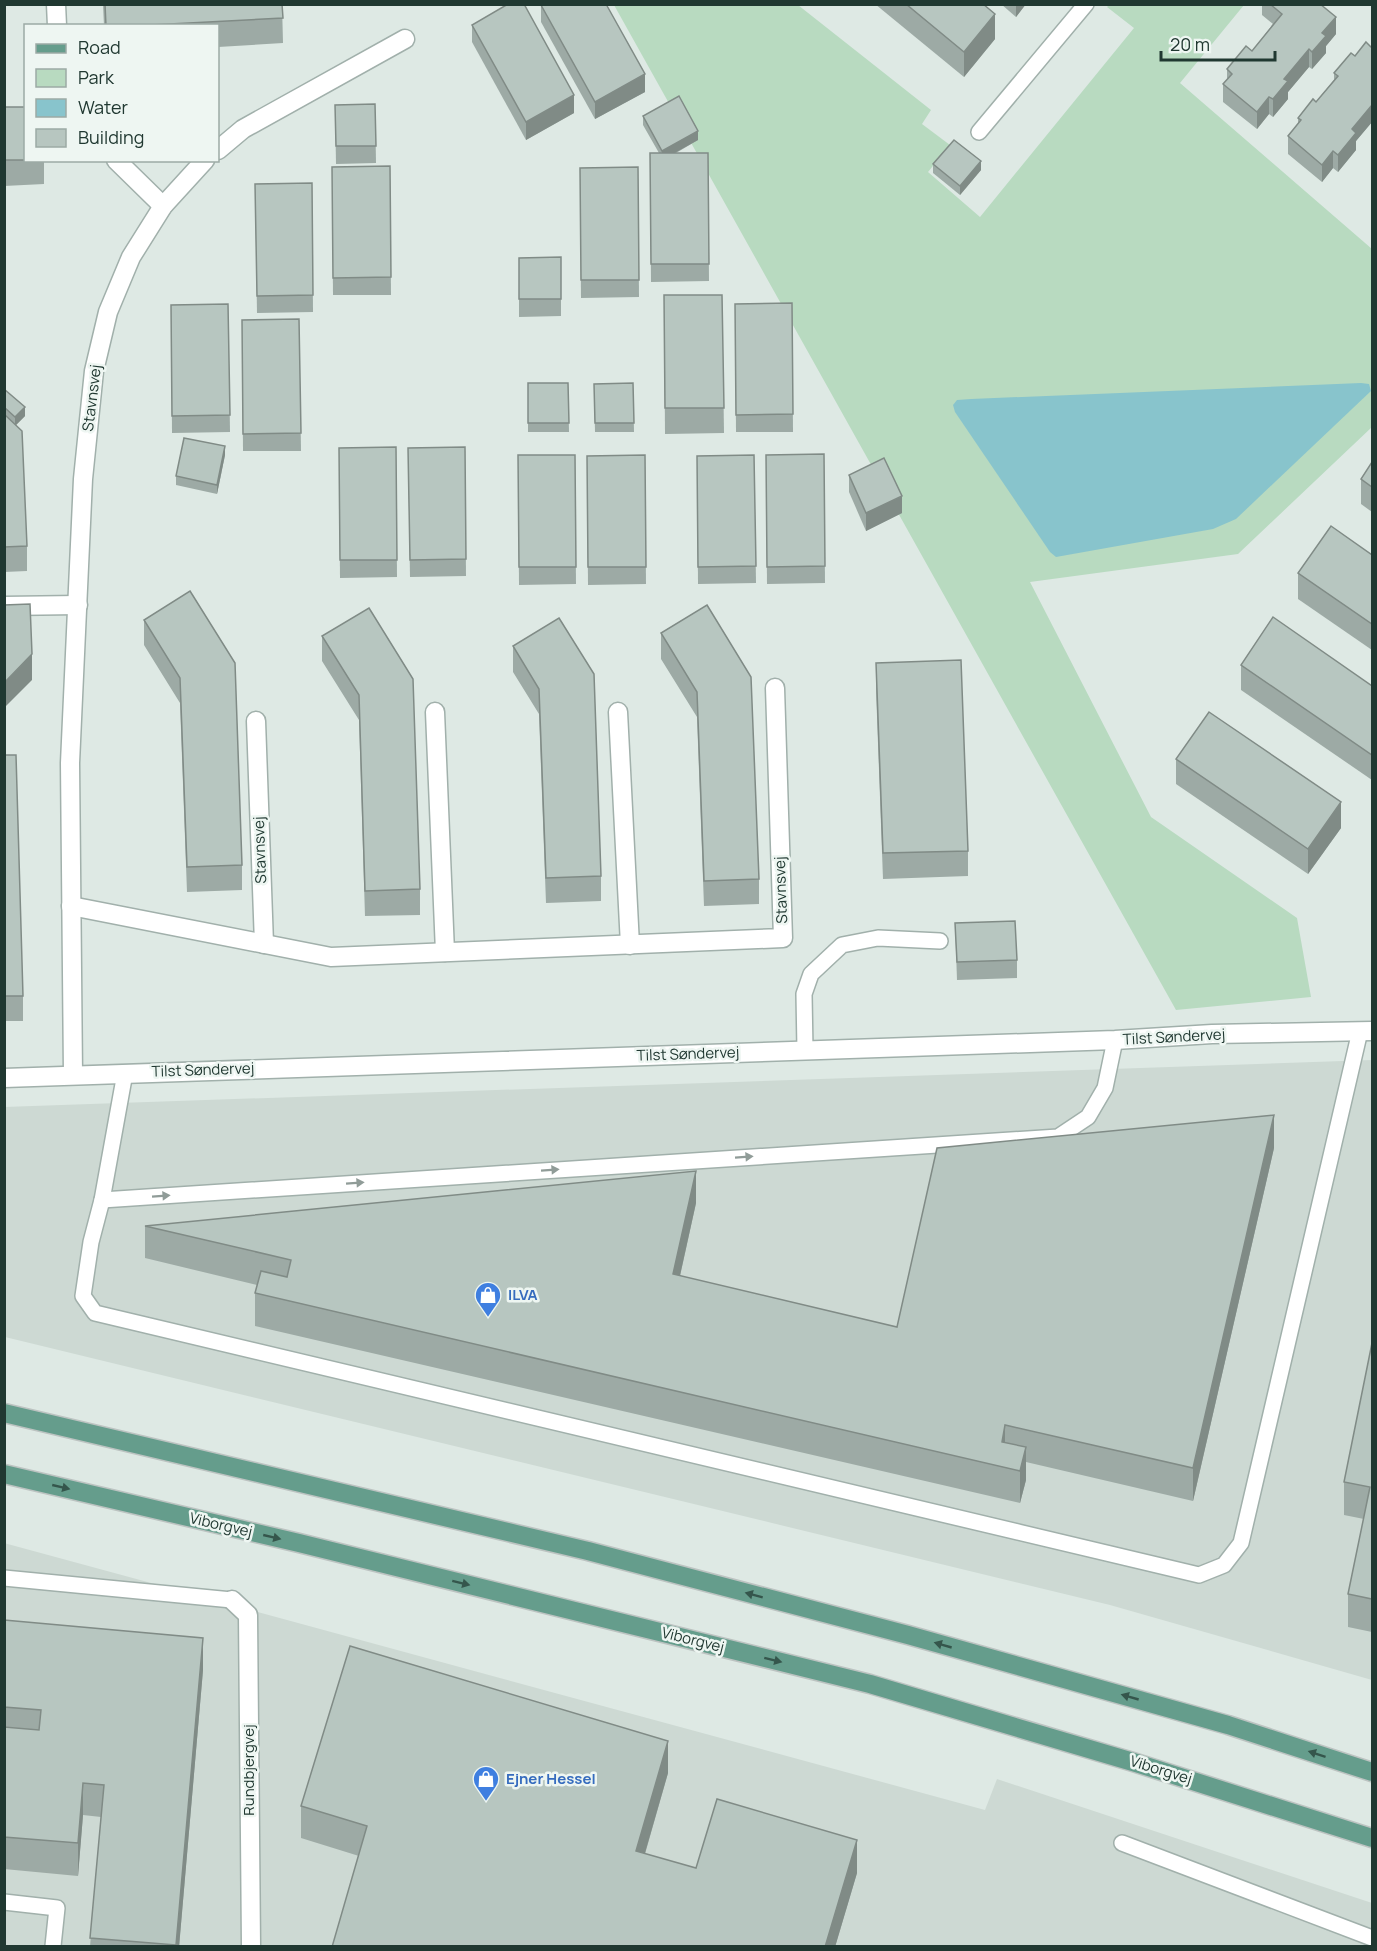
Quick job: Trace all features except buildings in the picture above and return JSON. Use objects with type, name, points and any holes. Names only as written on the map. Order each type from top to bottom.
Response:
[{"type":"main road","points":[[4,1413],[576,1548],[908,1635],[1216,1721],[1372,1772]]},
{"type":"main road","name":"Viborgvej","points":[[4,1474],[870,1684],[1134,1762],[1372,1838]]},
{"type":"street","points":[[56,4],[57,24]]},
{"type":"street","points":[[219,149],[243,129],[405,39]]},
{"type":"street","points":[[118,162],[163,206]]},
{"type":"street","name":"Stavnsvej","points":[[73,1075],[70,763],[83,479],[94,371],[108,312],[127,266],[163,206],[203,162]]},
{"type":"street","points":[[4,606],[78,604]]},
{"type":"street","name":"Stavnsvej","points":[[70,906],[331,957],[783,938],[775,688]]},
{"type":"street","points":[[435,712],[445,952]]},
{"type":"street","points":[[618,712],[630,945]]},
{"type":"street","name":"Stavnsvej","points":[[256,721],[264,944]]},
{"type":"street","name":"Tilst Søndervej","points":[[4,1078],[1115,1040],[1212,1034],[1366,1031]]},
{"type":"street","name":"Rundbjergvej","points":[[232,1600],[248,1615],[251,1947]]},
{"type":"lane","points":[[979,132],[1086,4]]},
{"type":"lane","points":[[805,1050],[804,994],[811,974],[842,945],[878,938],[940,941]]},
{"type":"lane","points":[[125,1073],[102,1200],[91,1242],[83,1296],[95,1313],[1199,1575],[1224,1564],[1241,1544],[1366,1031]]},
{"type":"lane","points":[[102,1200],[1058,1137],[1088,1117],[1105,1088],[1115,1040]]},
{"type":"lane","points":[[4,1578],[232,1600]]},
{"type":"lane","points":[[1122,1843],[1372,1938]]},
{"type":"lane","points":[[4,1902],[57,1908],[53,1947]]},
{"type":"shaded area","points":[[1372,1060],[1372,1680],[1110,1605],[5,1337],[4,1107]]},
{"type":"shaded area","points":[[4,1543],[985,1810],[997,1779],[1372,1903],[1372,1946],[5,1946]]},
{"type":"green space","points":[[614,5],[798,5],[931,110],[922,124],[950,145],[928,172],[980,217],[1134,28],[1107,7],[1109,5],[1244,5],[1180,83],[1372,249],[1372,427],[1238,554],[1030,582],[1151,817],[1297,918],[1311,997],[1176,1010]]},
{"type":"water","points":[[1369,384],[1371,391],[1236,519],[1213,529],[1056,557],[1050,552],[955,412],[953,405],[957,400],[971,399]]},
{"type":"place","name":"ILVA","points":[[488,1318]]},
{"type":"place","name":"Ejner Hessel","points":[[486,1802]]}]
